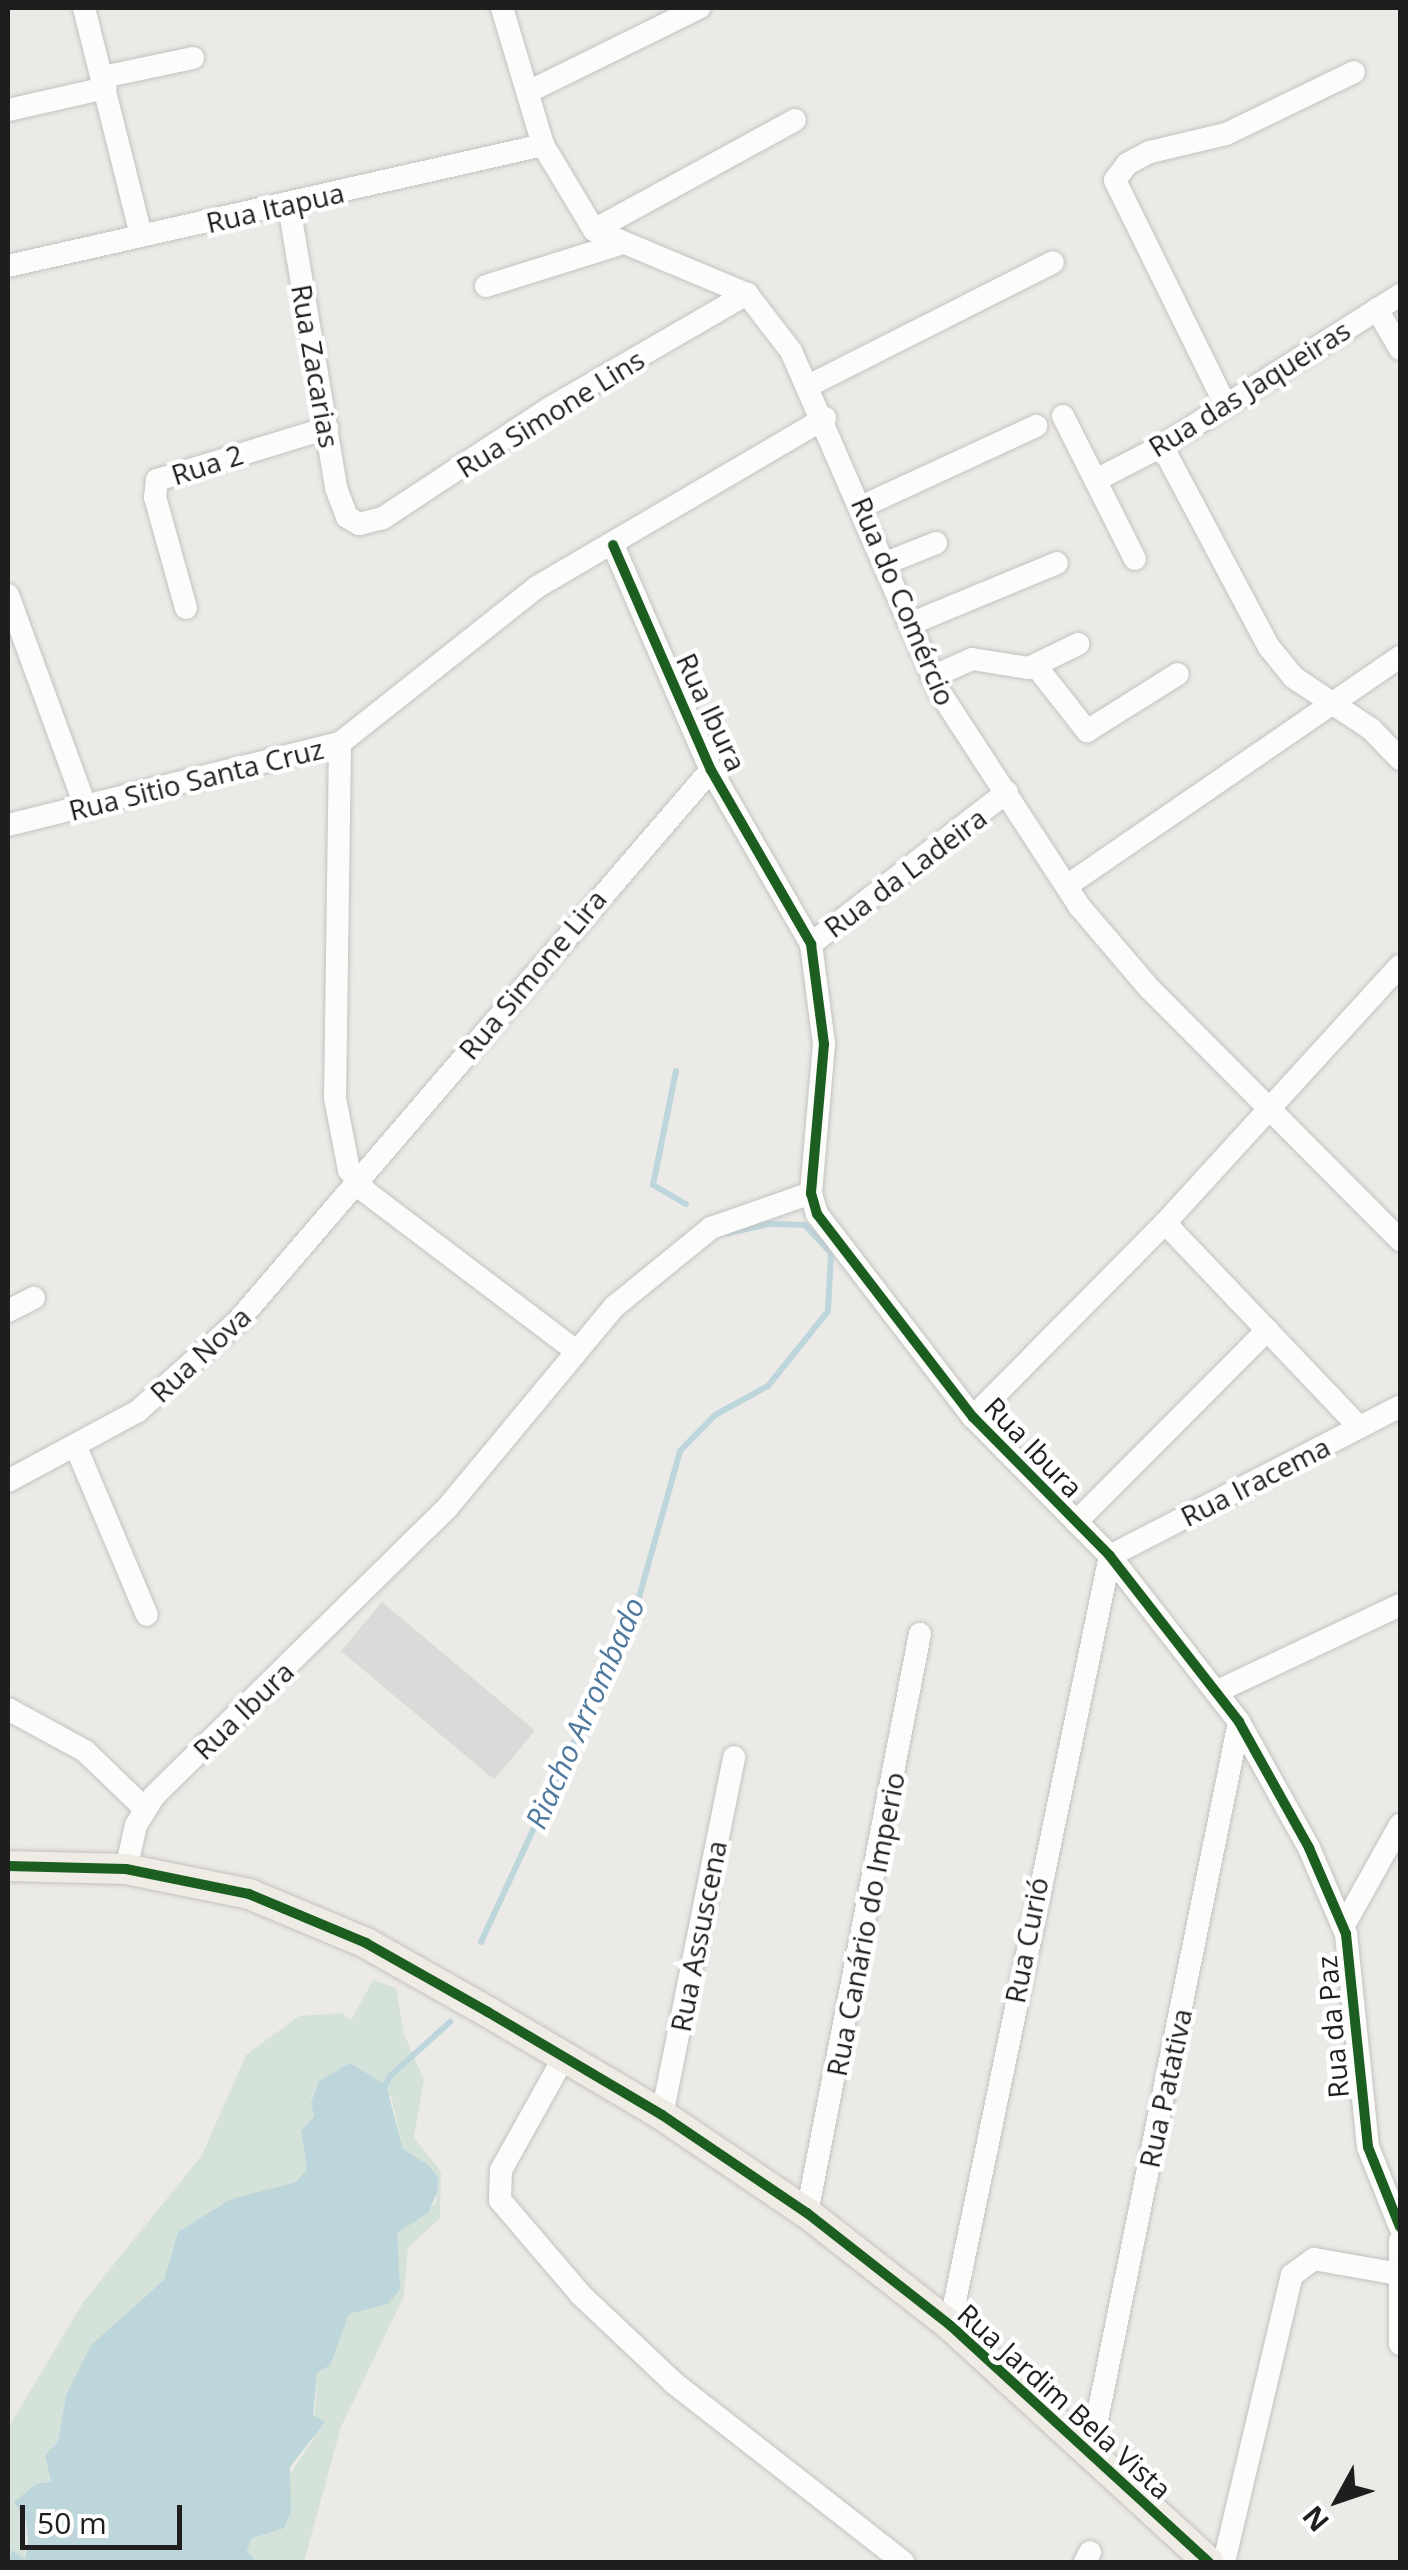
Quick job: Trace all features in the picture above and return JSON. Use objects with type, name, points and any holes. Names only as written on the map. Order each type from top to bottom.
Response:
[{"type":"main road","name":"Rua Jardim Bela Vista","points":[[8,1866],[126,1868],[213,1884],[305,1915],[488,2012],[662,2115],[808,2214],[950,2325],[1209,2562]]},
{"type":"street","points":[[84,8],[141,236]]},
{"type":"street","points":[[502,8],[543,145],[594,230],[617,245],[747,294]]},
{"type":"street","points":[[528,92],[699,8]]},
{"type":"street","points":[[8,110],[193,58]]},
{"type":"street","points":[[1224,402],[1115,184],[1126,164],[1168,146],[1226,134],[1354,72]]},
{"type":"street","points":[[594,230],[795,120]]},
{"type":"street","name":"Rua Itapua","points":[[8,266],[289,206],[543,145]]},
{"type":"street","name":"Rua Zacarias","points":[[289,206],[340,500],[352,522]]},
{"type":"street","points":[[486,286],[617,245]]},
{"type":"street","points":[[810,385],[1053,262]]},
{"type":"street","name":"Rua do Comércio","points":[[747,294],[810,385],[932,677],[1068,884],[1138,977],[1271,1104],[1400,1240]]},
{"type":"street","name":"Rua Simone Lins","points":[[352,522],[383,518],[550,408],[747,294]]},
{"type":"street","name":"Rua das Jaqueiras","points":[[1096,480],[1162,446],[1224,402],[1400,295]]},
{"type":"street","points":[[1377,309],[1400,349]]},
{"type":"street","points":[[1063,416],[1135,558]]},
{"type":"street","name":"Rua Sitio Santa Cruz","points":[[8,825],[340,743],[536,588],[825,418]]},
{"type":"street","points":[[863,506],[1036,426]]},
{"type":"street","name":"Rua 2","points":[[186,608],[156,496],[158,480],[326,428]]},
{"type":"street","points":[[1162,446],[1270,647],[1294,677],[1330,701],[1400,759]]},
{"type":"street","points":[[886,564],[936,544]]},
{"type":"street","name":"Rua Ibura","points":[[613,545],[711,770],[811,944]]},
{"type":"street","points":[[910,624],[1057,563]]},
{"type":"street","points":[[8,594],[86,808]]},
{"type":"street","points":[[932,677],[972,658],[1036,666],[1078,644]]},
{"type":"street","points":[[1068,884],[1330,701],[1400,657]]},
{"type":"street","points":[[1036,666],[1087,731],[1178,674]]},
{"type":"street","points":[[340,743],[335,1098],[355,1181],[574,1350]]},
{"type":"street","name":"Rua Simone Lira","points":[[355,1181],[711,770]]},
{"type":"street","name":"Rua da Ladeira","points":[[810,1193],[824,1044],[811,944],[1007,792]]},
{"type":"street","points":[[973,1417],[1165,1223],[1271,1104],[1396,979]]},
{"type":"street","name":"Rua Nova","points":[[8,1481],[76,1447],[180,1377],[258,1298],[355,1181]]},
{"type":"street","name":"Rua Ibura","points":[[126,1868],[144,1808],[436,1520],[574,1350],[650,1272],[694,1238],[810,1193],[832,1236],[973,1417],[1110,1556],[1220,1690],[1239,1722]]},
{"type":"street","points":[[1165,1223],[1359,1427]]},
{"type":"street","points":[[8,1311],[34,1298]]},
{"type":"street","points":[[1076,1522],[1266,1330]]},
{"type":"street","name":"Rua Iracema","points":[[1110,1556],[1400,1406]]},
{"type":"street","points":[[76,1447],[146,1615]]},
{"type":"street","name":"Rua Curió","points":[[950,2325],[1110,1556]]},
{"type":"street","points":[[1220,1690],[1400,1605]]},
{"type":"street","name":"Rua Canário do Imperio","points":[[808,2214],[920,1634]]},
{"type":"street","points":[[8,1709],[85,1752],[144,1808]]},
{"type":"street","name":"Rua da Paz","points":[[1239,1722],[1310,1848],[1343,1927],[1368,2147],[1400,2227]]},
{"type":"street","name":"Rua Patativa","points":[[1090,2454],[1239,1722]]},
{"type":"street","name":"Rua Assuscena","points":[[662,2115],[734,1757]]},
{"type":"street","points":[[1343,1927],[1400,1824]]},
{"type":"street","points":[[564,2057],[502,2170],[500,2200],[581,2295],[674,2383],[903,2562]]},
{"type":"street","points":[[1400,2241],[1400,2344]]},
{"type":"street","points":[[1224,2562],[1292,2275],[1314,2258],[1399,2274]]},
{"type":"shaded area","points":[[382,1602],[535,1731],[494,1780],[341,1651]]},
{"type":"shaded area","points":[[373,1980],[396,1988],[404,2034],[424,2080],[414,2137],[441,2172],[440,2218],[408,2248],[404,2296],[341,2427],[304,2562],[257,2562],[247,2551],[252,2538],[291,2502],[286,2480],[313,2440],[317,2373],[349,2314],[388,2304],[397,2233],[436,2203],[438,2178],[403,2149],[391,2096],[314,2116],[301,2131],[307,2169],[296,2182],[244,2196],[178,2232],[164,2280],[91,2345],[66,2395],[58,2443],[46,2455],[51,2483],[26,2520],[25,2560],[8,2551],[8,2428],[82,2304],[202,2155],[246,2055],[299,2016],[342,2013],[351,2020]]},
{"type":"water","points":[[350,2063],[386,2085],[403,2149],[428,2165],[438,2178],[437,2193],[428,2213],[397,2233],[400,2289],[388,2304],[349,2314],[330,2365],[317,2373],[313,2415],[325,2422],[290,2467],[291,2512],[284,2528],[252,2538],[247,2551],[257,2562],[8,2562],[12,2550],[25,2559],[28,2542],[26,2520],[14,2502],[36,2484],[51,2482],[45,2455],[58,2442],[66,2395],[91,2345],[164,2280],[178,2232],[231,2199],[296,2182],[307,2169],[301,2131],[314,2116],[311,2103],[319,2081]]},
{"type":"waterway","name":"Riacho Arrombado","points":[[676,1071],[653,1185],[686,1204]]},
{"type":"waterway","name":"Riacho Arrombado","points":[[481,1942],[636,1608],[680,1451],[715,1415],[768,1386],[828,1311],[831,1253],[805,1225],[769,1224],[728,1233]]},
{"type":"waterway","name":"Riacho Arrombado","points":[[382,2092],[390,2076],[450,2022]]},
{"type":"cycle path","points":[[613,545],[711,770],[811,944],[824,1044],[811,1193],[817,1214],[973,1417],[1110,1556],[1239,1722],[1309,1848],[1346,1934],[1368,2147],[1400,2227]]},
{"type":"cycle path","points":[[8,1866],[126,1869],[249,1894],[366,1943],[488,2012],[662,2115],[807,2213],[950,2325],[1209,2562]]}]
